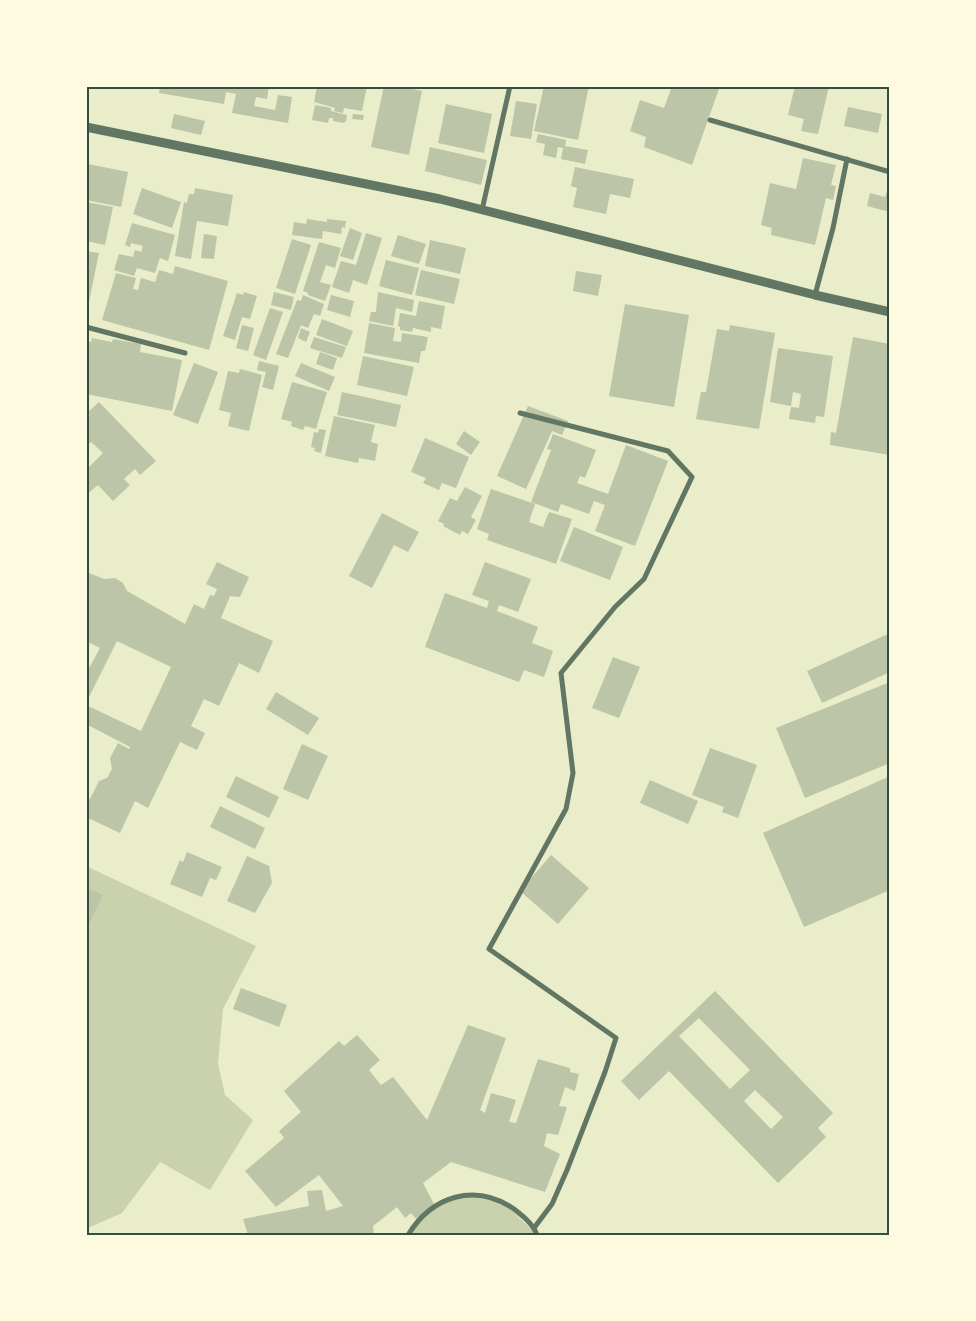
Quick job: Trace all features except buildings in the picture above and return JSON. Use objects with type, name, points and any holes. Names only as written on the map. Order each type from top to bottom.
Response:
[{"type":"street","points":[[482,210],[510,86]]},
{"type":"street","points":[[710,120],[890,172]]},
{"type":"street","points":[[86,127],[420,195],[815,295],[890,312]]},
{"type":"street","points":[[815,295],[847,159]]},
{"type":"street","points":[[86,327],[185,353]]},
{"type":"street","points":[[520,413],[668,450],[692,477],[644,579],[615,607],[561,673],[573,773],[566,808],[488,949],[616,1038],[605,1072],[567,1170],[552,1204],[534,1228]]},
{"type":"street","points":[[408,1235],[417,1220],[436,1205],[457,1196],[481,1195],[503,1202],[522,1215],[534,1228],[537,1235]]},
{"type":"green space","points":[[86,866],[256,946],[223,1009],[218,1064],[225,1095],[253,1120],[210,1190],[160,1162],[122,1213],[86,1229]]},
{"type":"green space","points":[[481,1195],[503,1202],[537,1235],[408,1235],[436,1205],[457,1196]]}]
